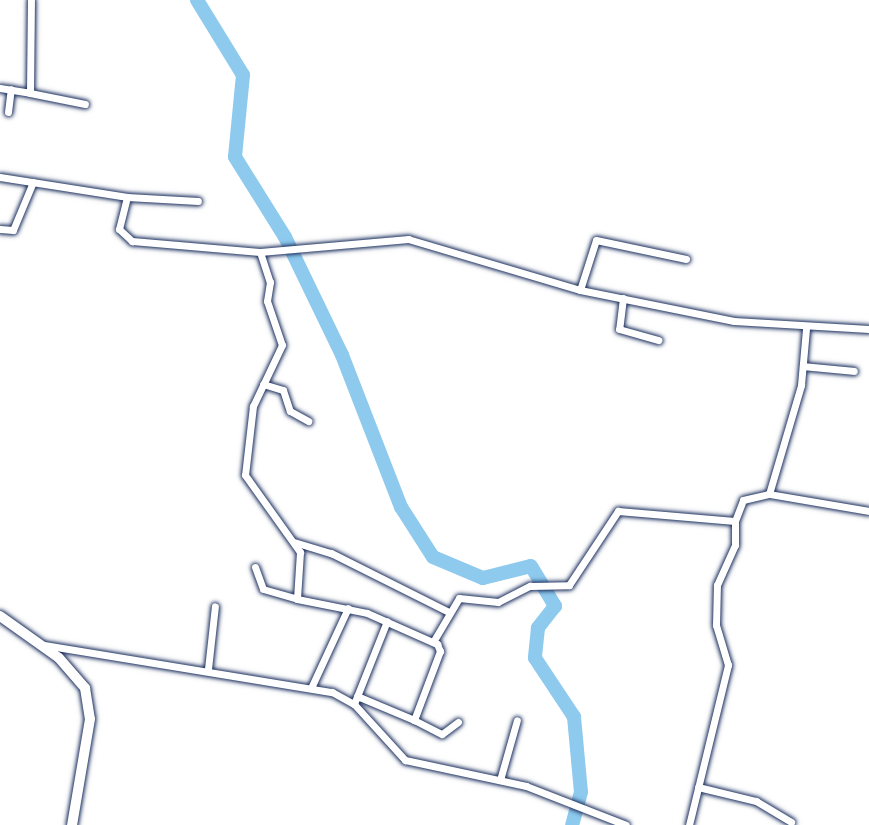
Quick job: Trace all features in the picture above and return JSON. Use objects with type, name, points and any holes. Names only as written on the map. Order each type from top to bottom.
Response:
[{"type":"street","points":[[30,93],[31,0]]},
{"type":"street","points":[[0,88],[85,104]]},
{"type":"street","points":[[8,113],[11,89]]},
{"type":"street","points":[[0,177],[127,197],[198,201]]},
{"type":"street","points":[[0,229],[13,230],[33,182]]},
{"type":"street","points":[[127,197],[119,229],[127,240],[260,252],[416,240],[580,290],[734,321],[806,329],[869,329]]},
{"type":"street","points":[[580,290],[596,240],[686,259]]},
{"type":"street","points":[[260,252],[270,282],[267,301],[282,339],[251,411],[253,440],[245,475],[293,541],[301,557],[297,599]]},
{"type":"street","points":[[623,298],[619,329],[658,340]]},
{"type":"street","points":[[769,494],[803,366],[806,329]]},
{"type":"street","points":[[803,366],[854,371]]},
{"type":"street","points":[[263,384],[284,390],[290,411],[308,421]]},
{"type":"street","points":[[689,825],[728,664],[716,625],[715,595],[735,545],[735,522],[750,495],[769,494],[869,511]]},
{"type":"street","points":[[433,642],[459,598],[498,602],[543,585],[569,585],[618,511],[667,511],[735,522]]},
{"type":"street","points":[[293,541],[323,550],[449,612]]},
{"type":"street","points":[[255,567],[263,589],[297,599],[348,608],[387,621],[433,642],[440,652],[414,720]]},
{"type":"street","points":[[208,669],[215,606]]},
{"type":"street","points":[[311,688],[348,608]]},
{"type":"street","points":[[0,616],[43,645],[79,677],[90,709],[72,825]]},
{"type":"street","points":[[356,700],[387,621]]},
{"type":"street","points":[[43,645],[208,669],[311,688],[414,720],[442,734],[458,722]]},
{"type":"street","points":[[356,700],[405,760],[500,779],[568,799],[626,825]]},
{"type":"street","points":[[500,779],[517,720]]},
{"type":"street","points":[[698,787],[756,802],[791,821]]},
{"type":"waterway","points":[[197,0],[243,75],[235,157],[285,237],[342,355],[401,507],[433,557],[483,578],[531,566],[555,606],[538,628],[535,658],[574,717],[581,792],[572,825]]}]
